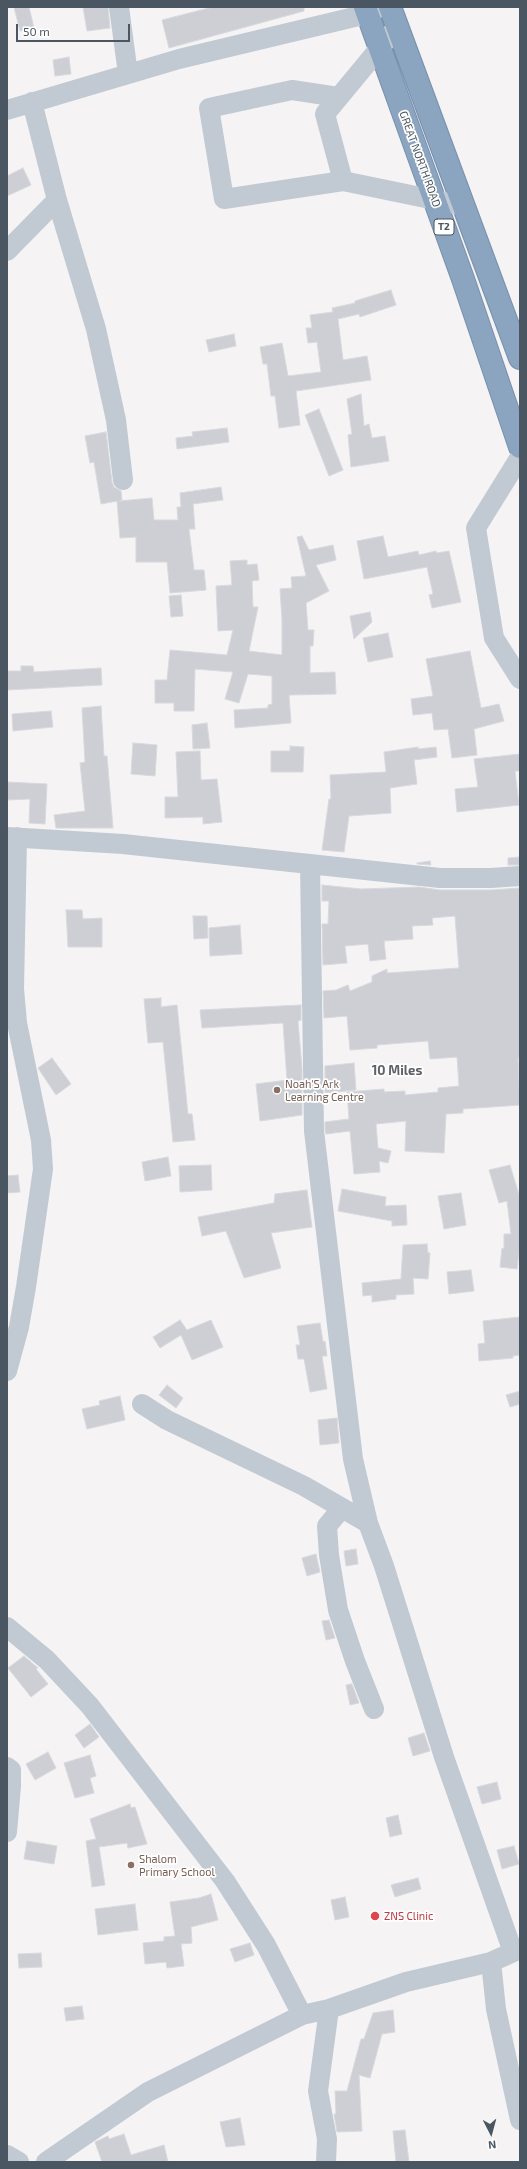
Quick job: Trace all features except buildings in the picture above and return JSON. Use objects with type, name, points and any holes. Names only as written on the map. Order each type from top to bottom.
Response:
[{"type":"highway","name":"GREAT NORTH ROAD","points":[[385,11],[379,46],[435,200],[520,448]]},
{"type":"highway","name":"T2","points":[[385,11],[464,206],[520,358]]},
{"type":"street","points":[[119,7],[128,74]]},
{"type":"street","points":[[7,110],[179,59],[385,11],[379,46],[324,114],[343,181]]},
{"type":"street","points":[[338,97],[292,90],[209,108],[224,198],[343,181],[464,206]]},
{"type":"street","points":[[32,102],[57,200],[96,329],[116,420],[123,480]]},
{"type":"street","points":[[7,250],[57,200]]},
{"type":"street","points":[[520,457],[476,528],[494,638],[520,679]]},
{"type":"street","points":[[7,1371],[19,1327],[43,1169],[41,1140],[22,1052],[14,989],[12,837],[123,844],[440,878],[491,878],[520,876]]},
{"type":"street","points":[[46,2162],[148,2092],[302,2015],[329,2009],[406,1982],[491,1962],[516,1950],[444,1757],[384,1566],[368,1523],[353,1459],[314,1130],[310,864]]},
{"type":"street","points":[[142,1404],[167,1420],[304,1486],[368,1523]]},
{"type":"street","points":[[342,1508],[328,1526],[329,1555],[338,1610],[355,1661],[374,1709]]},
{"type":"street","points":[[7,1627],[47,1660],[90,1706],[203,1852],[225,1881],[266,1945],[302,2015]]},
{"type":"street","points":[[7,1767],[11,1770],[7,1832]]},
{"type":"street","points":[[491,1962],[496,2010],[520,2120]]},
{"type":"street","points":[[326,2162],[328,2139],[318,2092],[329,2009]]},
{"type":"street","points":[[7,2155],[19,2162]]},
{"type":"place","name":"Noah'S Ark Learning Centre","points":[[277,1090]]},
{"type":"place","name":"Shalom Primary School","points":[[131,1865]]},
{"type":"place","name":"ZNS Clinic","points":[[375,1916]]},
{"type":"district","name":"10 Miles","points":[[397,1071]]}]
